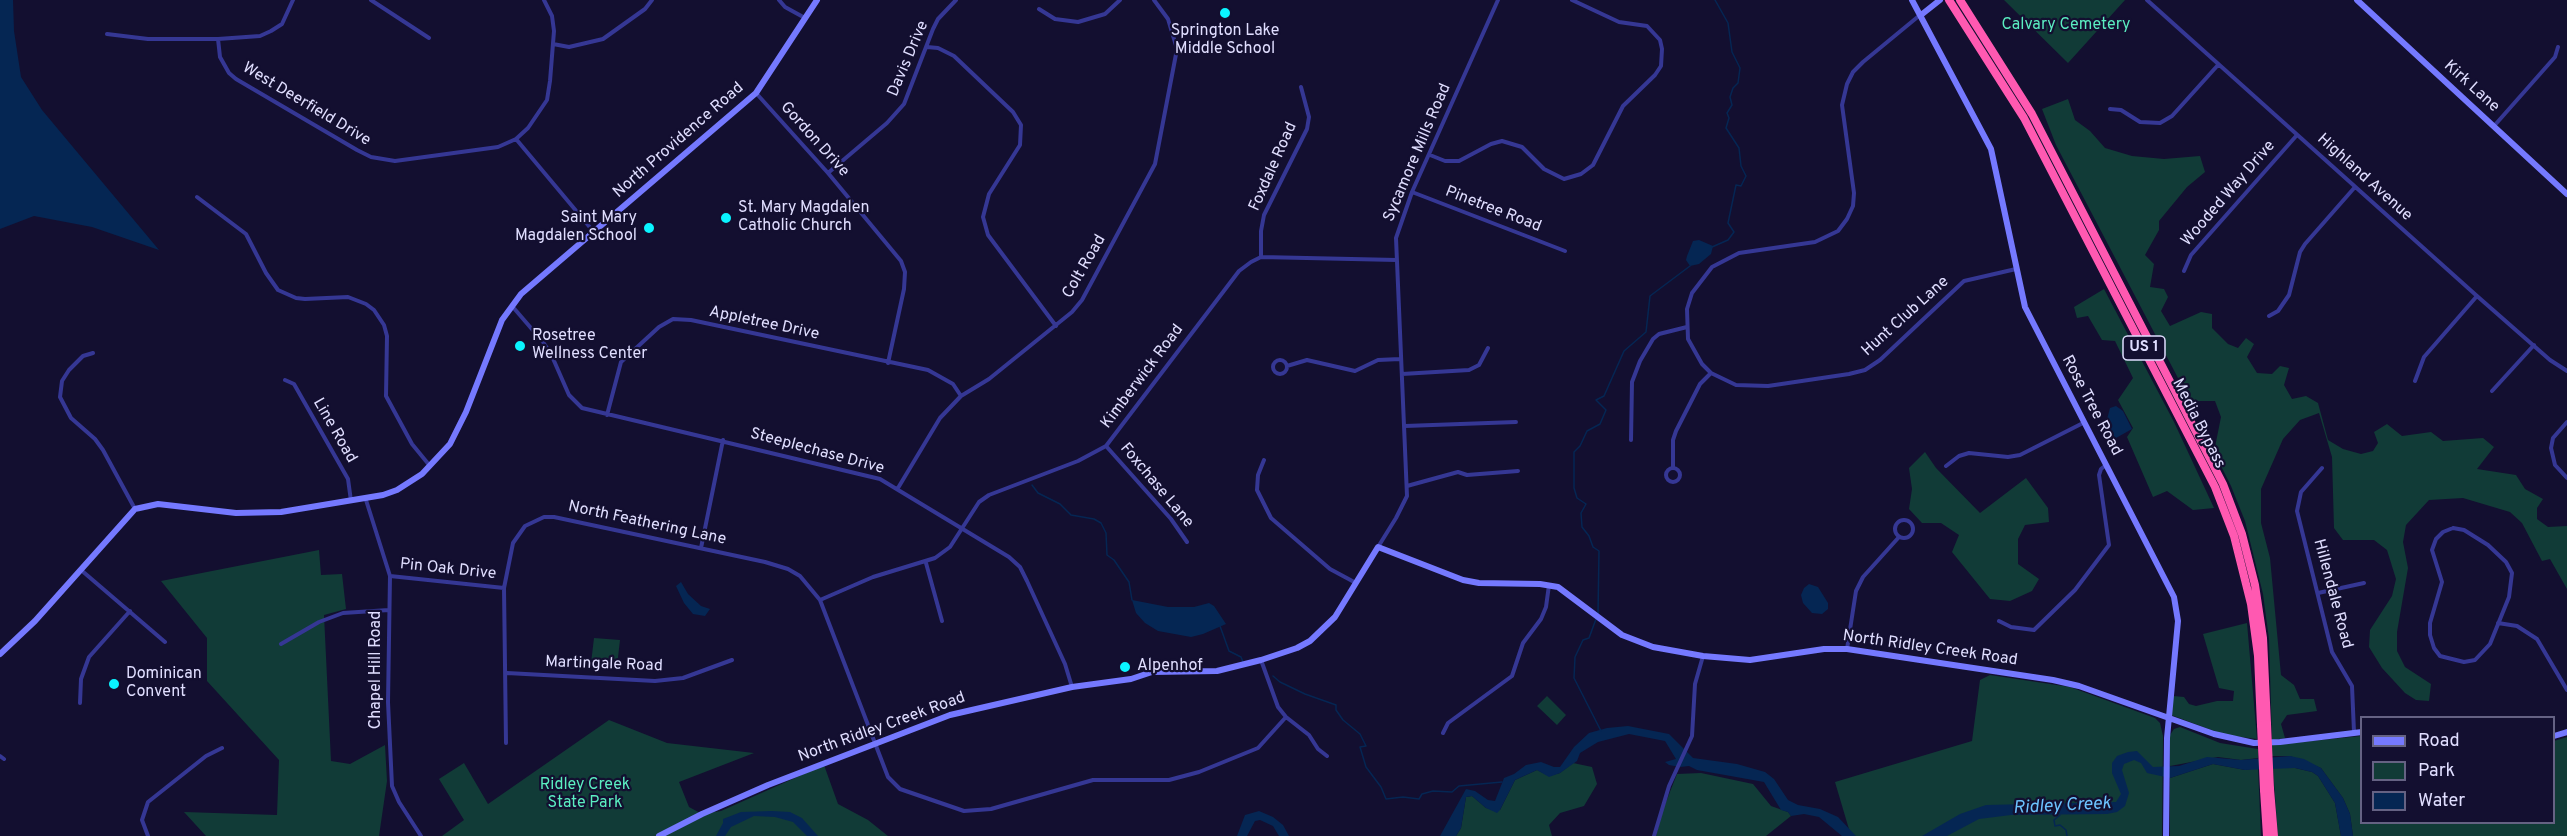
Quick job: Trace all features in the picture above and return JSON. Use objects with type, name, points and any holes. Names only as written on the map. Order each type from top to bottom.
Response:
[{"type":"highway","name":"Media Bypass","points":[[1948,0],[2024,118],[2215,487],[2234,536],[2251,604],[2264,724]]},
{"type":"highway","name":"Media Bypass","points":[[1960,0],[2005,68],[2036,121],[2223,484],[2247,550],[2257,594],[2263,638],[2267,836]]},
{"type":"highway","name":"Media Bypass","points":[[2267,789],[2274,836]]},
{"type":"street","points":[[107,34],[148,39],[218,39],[260,36],[282,24],[293,0]]},
{"type":"street","points":[[371,0],[429,38]]},
{"type":"street","points":[[544,0],[552,16],[554,44],[546,100],[528,128],[516,139],[593,231]]},
{"type":"street","points":[[554,44],[569,47],[603,39],[645,9],[652,0]]},
{"type":"street","points":[[779,0],[785,7],[805,19]]},
{"type":"street","name":"North Providence Road","points":[[135,509],[158,504],[252,514],[366,500],[397,490],[412,482],[430,467],[450,444],[495,335],[521,294],[756,93],[817,0]]},
{"type":"street","name":"Davis Drive","points":[[828,174],[887,123],[904,104],[938,19],[956,0]]},
{"type":"street","points":[[1039,9],[1055,19],[1078,22],[1105,14],[1120,0]]},
{"type":"street","name":"Colt Road","points":[[898,488],[940,418],[961,396],[989,379],[1056,326],[1082,300],[1142,189],[1159,153],[1177,49],[1168,19],[1154,0]]},
{"type":"street","name":"Sycamore Mills Road","points":[[1378,547],[1404,504],[1407,486],[1396,238],[1412,192],[1498,0]]},
{"type":"street","points":[[1430,155],[1445,161],[1459,161],[1491,144],[1502,141],[1522,147],[1544,169],[1564,179],[1581,174],[1593,165],[1623,106],[1656,75],[1661,66],[1662,49],[1655,32],[1647,26],[1618,22],[1572,0]]},
{"type":"street","name":"Rose Tree Road","points":[[1912,0],[1991,149],[2025,307],[2174,597],[2178,610],[2168,718],[2166,836]]},
{"type":"street","name":"Highland Avenue","points":[[2147,0],[2477,296],[2560,369],[2567,371]]},
{"type":"street","name":"Kirk Lane","points":[[2357,0],[2567,194]]},
{"type":"street","points":[[1921,15],[1938,1]]},
{"type":"street","name":"Hunt Club Lane","points":[[1921,15],[1863,62],[1853,72],[1847,84],[1842,105],[1854,193],[1853,206],[1847,219],[1838,231],[1815,242],[1740,253],[1712,267],[1692,293],[1687,309],[1688,339],[1695,353],[1711,373],[1736,386],[1750,387],[1809,381],[1865,370],[1880,360],[1964,281],[2016,269]]},
{"type":"street","name":"West Deerfield Drive","points":[[218,39],[220,57],[229,73],[236,79],[371,157],[395,161],[498,147],[516,139]]},
{"type":"street","points":[[927,47],[938,48],[954,56],[1013,112],[1021,125],[1020,146],[989,195],[983,217],[988,235],[1056,326]]},
{"type":"street","points":[[2494,126],[2555,57],[2558,47]]},
{"type":"street","points":[[2110,109],[2121,110],[2140,122],[2160,123],[2172,116],[2218,65]]},
{"type":"street","name":"Foxdale Road","points":[[1261,257],[1260,231],[1264,215],[1307,129],[1309,117],[1301,87]]},
{"type":"street","name":"Gordon Drive","points":[[756,93],[901,261],[904,272],[904,289],[888,363]]},
{"type":"street","name":"Wooded Way Drive","points":[[2184,271],[2191,255],[2297,135]]},
{"type":"street","points":[[2269,316],[2278,311],[2289,295],[2300,252],[2305,244],[2355,187]]},
{"type":"street","name":"Pinetree Road","points":[[1412,192],[1565,251]]},
{"type":"street","points":[[197,197],[246,234],[266,273],[278,290],[305,300],[348,297],[374,310],[384,325],[387,336],[386,396],[412,444],[430,467]]},
{"type":"street","points":[[1261,257],[1396,260]]},
{"type":"street","name":"Kimberwick Road","points":[[820,600],[873,578],[926,563],[950,547],[980,502],[989,495],[1078,461],[1106,446],[1239,271],[1261,257]]},
{"type":"street","points":[[2415,381],[2424,357],[2477,296]]},
{"type":"street","name":"Steeplechase Drive","points":[[512,305],[547,348],[569,395],[575,402],[591,412],[723,440],[880,479],[1009,557],[1020,567],[1065,664],[1072,687]]},
{"type":"street","name":"Appletree Drive","points":[[607,415],[621,362],[659,327],[673,319],[691,320],[928,370],[953,384],[961,396]]},
{"type":"street","points":[[1631,440],[1632,382],[1640,361],[1653,339],[1659,334],[1687,327]]},
{"type":"street","points":[[2492,391],[2534,345]]},
{"type":"street","points":[[1402,374],[1469,370],[1479,365],[1488,348]]},
{"type":"street","points":[[0,654],[35,621],[135,509],[103,450],[95,439],[71,418],[60,397],[62,381],[69,370],[83,356],[93,352]]},
{"type":"street","points":[[1287,366],[1307,360],[1355,370],[1378,360],[1400,359]]},
{"type":"street","points":[[1673,468],[1672,440],[1700,384],[1711,373]]},
{"type":"street","name":"Line Road","points":[[285,380],[294,384],[348,478],[351,502]]},
{"type":"street","points":[[1405,426],[1516,422]]},
{"type":"street","points":[[2567,422],[2553,438],[2551,448],[2554,465],[2567,478]]},
{"type":"street","points":[[1946,466],[1959,456],[1970,453],[2008,457],[2020,454],[2083,423]]},
{"type":"street","points":[[701,548],[723,440]]},
{"type":"street","name":"Foxchase Lane","points":[[1106,446],[1172,519],[1187,542]]},
{"type":"street","points":[[1263,460],[1258,475],[1257,490],[1271,518],[1330,569],[1356,584]]},
{"type":"street","points":[[1999,621],[2011,627],[2034,630],[2075,590],[2109,545],[2098,475],[2106,465]]},
{"type":"street","name":"Hillendale Road","points":[[2322,468],[2301,492],[2297,511],[2332,652],[2352,686],[2358,732]]},
{"type":"street","points":[[1407,486],[1458,472],[1467,475],[1518,471]]},
{"type":"street","name":"Chapel Hill Road","points":[[366,500],[390,576],[388,702],[392,786],[399,802],[421,836]]},
{"type":"street","name":"North Feathering Lane","points":[[506,743],[507,673],[504,588],[513,543],[525,526],[544,518],[554,517],[701,548],[788,569],[800,576],[820,600],[888,777],[900,789],[964,811],[977,811],[1093,780],[1169,780],[1199,772],[1258,748],[1286,717]]},
{"type":"street","points":[[1902,520],[1909,521],[1913,527],[1912,534],[1906,538],[1899,537],[1895,531],[1896,525],[1902,520]]},
{"type":"street","points":[[2453,528],[2464,530],[2488,545],[2506,562],[2512,573],[2512,586],[2498,623],[2490,644],[2475,660],[2464,662],[2451,660],[2440,656],[2434,648],[2430,635],[2430,623],[2442,582],[2432,550],[2436,538],[2443,532],[2453,528]]},
{"type":"street","points":[[1847,649],[1856,591],[1863,577],[1899,537]]},
{"type":"street","name":"North Ridley Creek Road","points":[[659,836],[768,785],[874,742],[979,707],[1072,687],[1113,682],[1152,672],[1217,671],[1261,660],[1310,641],[1335,617],[1378,547],[1463,580],[1479,583],[1549,585],[1566,591],[1622,635],[1653,646],[1703,656],[1750,660],[1847,649],[2067,682],[2214,734],[2254,743],[2358,732]]},
{"type":"street","points":[[926,563],[942,621]]},
{"type":"street","points":[[81,570],[165,642]]},
{"type":"street","name":"Pin Oak Drive","points":[[390,576],[504,588]]},
{"type":"street","points":[[2318,594],[2364,583]]},
{"type":"street","points":[[1443,733],[1448,723],[1512,676],[1523,642],[1541,619],[1549,585]]},
{"type":"street","points":[[281,644],[337,615],[389,610]]},
{"type":"street","points":[[80,704],[81,679],[89,657],[130,611]]},
{"type":"street","points":[[2498,623],[2517,626],[2537,639],[2567,690]]},
{"type":"street","points":[[1654,836],[1669,786],[1687,750],[1695,719],[1695,684],[1703,656]]},
{"type":"street","name":"Martingale Road","points":[[507,673],[655,681],[682,678],[732,660]]},
{"type":"street","points":[[1261,660],[1272,693],[1286,717],[1309,735],[1318,749],[1327,756]]},
{"type":"street","points":[[148,836],[142,820],[148,802],[206,756],[222,748]]},
{"type":"green space","name":"Calvary Cemetery","points":[[2004,0],[2125,0],[2068,63]]},
{"type":"green space","points":[[2068,99],[2075,120],[2090,131],[2105,148],[2132,156],[2164,159],[2200,156],[2205,172],[2187,187],[2159,221],[2159,230],[2145,255],[2154,264],[2150,287],[2164,289],[2168,297],[2161,311],[2170,326],[2201,312],[2212,314],[2212,328],[2228,344],[2238,348],[2246,338],[2254,344],[2247,357],[2257,373],[2272,374],[2280,366],[2289,368],[2284,385],[2292,399],[2306,396],[2318,403],[2328,440],[2343,449],[2361,454],[2373,451],[2378,443],[2374,432],[2387,424],[2402,436],[2431,432],[2443,441],[2483,438],[2494,447],[2477,469],[2516,475],[2525,489],[2543,499],[2537,508],[2537,519],[2548,527],[2567,526],[2567,589],[2550,559],[2542,561],[2522,523],[2510,512],[2463,498],[2429,500],[2406,525],[2403,542],[2408,568],[2397,632],[2397,651],[2405,667],[2431,684],[2429,701],[2416,700],[2405,693],[2382,668],[2369,647],[2370,630],[2392,596],[2396,579],[2387,550],[2374,540],[2343,540],[2334,528],[2332,457],[2319,413],[2300,420],[2283,439],[2261,489],[2261,523],[2270,558],[2281,675],[2294,685],[2300,699],[2314,699],[2317,711],[2287,715],[2281,724],[2285,738],[2272,740],[2269,639],[2263,594],[2245,521],[2214,452],[2221,417],[2215,401],[2190,401],[2056,145],[2042,109]]},
{"type":"green space","points":[[2104,289],[2174,422],[2214,508],[2193,510],[2167,491],[2153,497],[2127,437],[2133,428],[2118,400],[2133,378],[2115,341],[2102,340],[2088,316],[2077,318],[2074,307]]},
{"type":"green space","points":[[1925,452],[1936,468],[1980,513],[2026,478],[2048,508],[2049,522],[2025,525],[2018,539],[2018,564],[2039,579],[2032,591],[2010,601],[1990,599],[1952,552],[1959,535],[1941,523],[1922,523],[1909,509],[1912,489],[1909,468]]},
{"type":"green space","points":[[319,550],[321,575],[342,574],[346,609],[324,615],[331,761],[350,764],[385,745],[387,781],[379,836],[206,836],[184,812],[277,815],[279,760],[207,681],[207,638],[161,581]]},
{"type":"green space","points":[[2247,623],[2257,739],[2225,735],[2171,715],[2173,696],[2184,697],[2189,704],[2196,706],[2217,701],[2233,701],[2234,691],[2219,688],[2203,634]]},
{"type":"green space","points":[[594,638],[620,640],[617,666],[591,663]]},
{"type":"green space","points":[[1990,675],[2070,687],[2155,718],[2160,723],[2163,736],[2162,836],[1851,836],[1835,782],[1972,741],[1980,680]]},
{"type":"green space","points":[[1547,696],[1566,715],[1557,725],[1537,706]]},
{"type":"green space","name":"Ridley Creek State Park","points":[[609,720],[667,743],[754,753],[679,782],[689,807],[702,814],[721,811],[824,765],[838,804],[868,820],[888,836],[442,836],[464,820],[439,779],[464,763],[488,804]]},
{"type":"green space","points":[[2180,727],[2220,743],[2258,749],[2258,758],[2241,760],[2218,757],[2170,766],[2170,735],[2174,729]]},
{"type":"green space","points":[[2360,736],[2360,824],[2555,824],[2555,741],[2567,737],[2567,836],[2353,836],[2350,814],[2343,798],[2321,768],[2290,756],[2272,756],[2272,745]]},
{"type":"green space","points":[[1573,763],[1592,767],[1597,784],[1584,806],[1560,813],[1549,825],[1552,836],[1456,836],[1461,828],[1466,797],[1472,796],[1486,808],[1500,810],[1515,780],[1537,770],[1549,776],[1560,773]]},
{"type":"green space","points":[[2213,764],[2245,770],[2258,768],[2261,836],[2170,836],[2170,778]]},
{"type":"green space","points":[[2273,768],[2295,768],[2312,772],[2318,776],[2335,803],[2341,836],[2278,836]]},
{"type":"green space","points":[[1701,773],[1753,784],[1771,806],[1788,812],[1791,816],[1766,836],[1656,836],[1662,812],[1677,774]]},
{"type":"water","points":[[0,0],[13,0],[14,31],[21,77],[42,110],[159,250],[92,227],[34,216],[0,229]]},
{"type":"water","points":[[1699,240],[1713,246],[1711,254],[1699,264],[1690,266],[1686,260],[1687,256],[1693,241]]},
{"type":"water","points":[[2116,406],[2123,411],[2132,429],[2116,438],[2108,431],[2106,423],[2110,408]]},
{"type":"water","points":[[681,582],[688,594],[701,606],[710,609],[705,616],[693,614],[684,603],[676,586]]},
{"type":"water","points":[[1809,584],[1818,587],[1828,603],[1828,609],[1822,614],[1812,613],[1803,603],[1801,595]]},
{"type":"water","points":[[1132,600],[1168,607],[1194,607],[1209,603],[1214,606],[1226,624],[1191,637],[1158,631],[1145,623],[1136,613]]},
{"type":"water","points":[[1628,726],[1669,734],[1693,758],[1737,764],[1765,772],[1774,779],[1788,800],[1838,817],[1856,836],[1842,836],[1819,817],[1804,814],[1791,816],[1788,812],[1781,810],[1764,782],[1697,770],[1689,766],[1669,765],[1665,762],[1676,759],[1665,741],[1629,734],[1598,742],[1580,753],[1577,761],[1560,773],[1549,777],[1537,770],[1515,780],[1497,813],[1486,808],[1472,796],[1466,797],[1461,828],[1456,836],[1440,836],[1466,789],[1495,801],[1504,778],[1526,765],[1541,762],[1560,767],[1574,747],[1589,733]]},
{"type":"water","name":"Ridley Creek","points":[[2137,751],[2153,767],[2179,766],[2207,757],[2241,760],[2290,756],[2304,759],[2321,768],[2343,798],[2350,814],[2353,836],[2341,836],[2335,803],[2318,776],[2312,772],[2295,768],[2245,770],[2213,764],[2170,778],[2147,773],[2141,763],[2134,760],[2124,764],[2122,770],[2129,793],[2125,806],[2117,812],[2011,815],[1979,819],[1947,836],[1922,836],[1960,814],[1986,805],[2116,802],[2121,794],[2112,773],[2112,763],[2117,756]]},
{"type":"water","points":[[1259,811],[1273,817],[1283,825],[1289,836],[1279,836],[1273,826],[1260,820],[1255,821],[1247,836],[1237,836],[1245,815]]},
{"type":"water","points":[[741,812],[790,812],[802,818],[818,836],[807,836],[793,822],[775,817],[754,816],[731,827],[725,836],[716,836],[723,819]]},
{"type":"waterway","points":[[1712,247],[1728,240],[1734,232],[1728,223],[1736,185],[1741,186],[1746,176],[1741,166],[1739,148],[1726,128],[1729,118],[1727,113],[1732,105],[1730,97],[1733,88],[1738,83],[1740,68],[1732,52],[1728,23],[1715,0]]},
{"type":"waterway","points":[[1598,615],[1599,551],[1593,547],[1582,527],[1581,513],[1586,504],[1577,498],[1574,488],[1574,452],[1580,446],[1587,431],[1600,424],[1606,410],[1596,400],[1604,396],[1624,351],[1646,332],[1650,296],[1690,266]]},
{"type":"waterway","points":[[1032,485],[1038,493],[1060,504],[1071,515],[1094,519],[1101,523],[1106,533],[1107,555],[1114,560],[1129,582],[1132,600]]},
{"type":"waterway","points":[[1596,619],[1589,638],[1583,640],[1575,657],[1574,678],[1601,731]]},
{"type":"waterway","points":[[1220,626],[1229,651],[1241,657],[1243,662]]},
{"type":"waterway","points":[[1273,676],[1305,694],[1336,705],[1336,710],[1343,720],[1360,734],[1366,746],[1360,747],[1366,767],[1381,787],[1386,799],[1403,797],[1419,799],[1422,794],[1433,791],[1452,792],[1459,786],[1502,782]]},
{"type":"waterway","name":"Ridley Creek","points":[[2060,815],[2054,820],[2055,826],[2060,825],[2066,830],[2067,836]]},
{"type":"place","name":"Springton Lake Middle School","points":[[1225,13]]},
{"type":"place","name":"St. Mary Magdalen Catholic Church","points":[[726,218]]},
{"type":"place","name":"Saint Mary Magdalen School","points":[[649,228]]},
{"type":"place","name":"Rosetree Wellness Center","points":[[520,346]]},
{"type":"place","name":"Alpenhof","points":[[1125,667]]},
{"type":"place","name":"Dominican Convent","points":[[114,684]]}]
